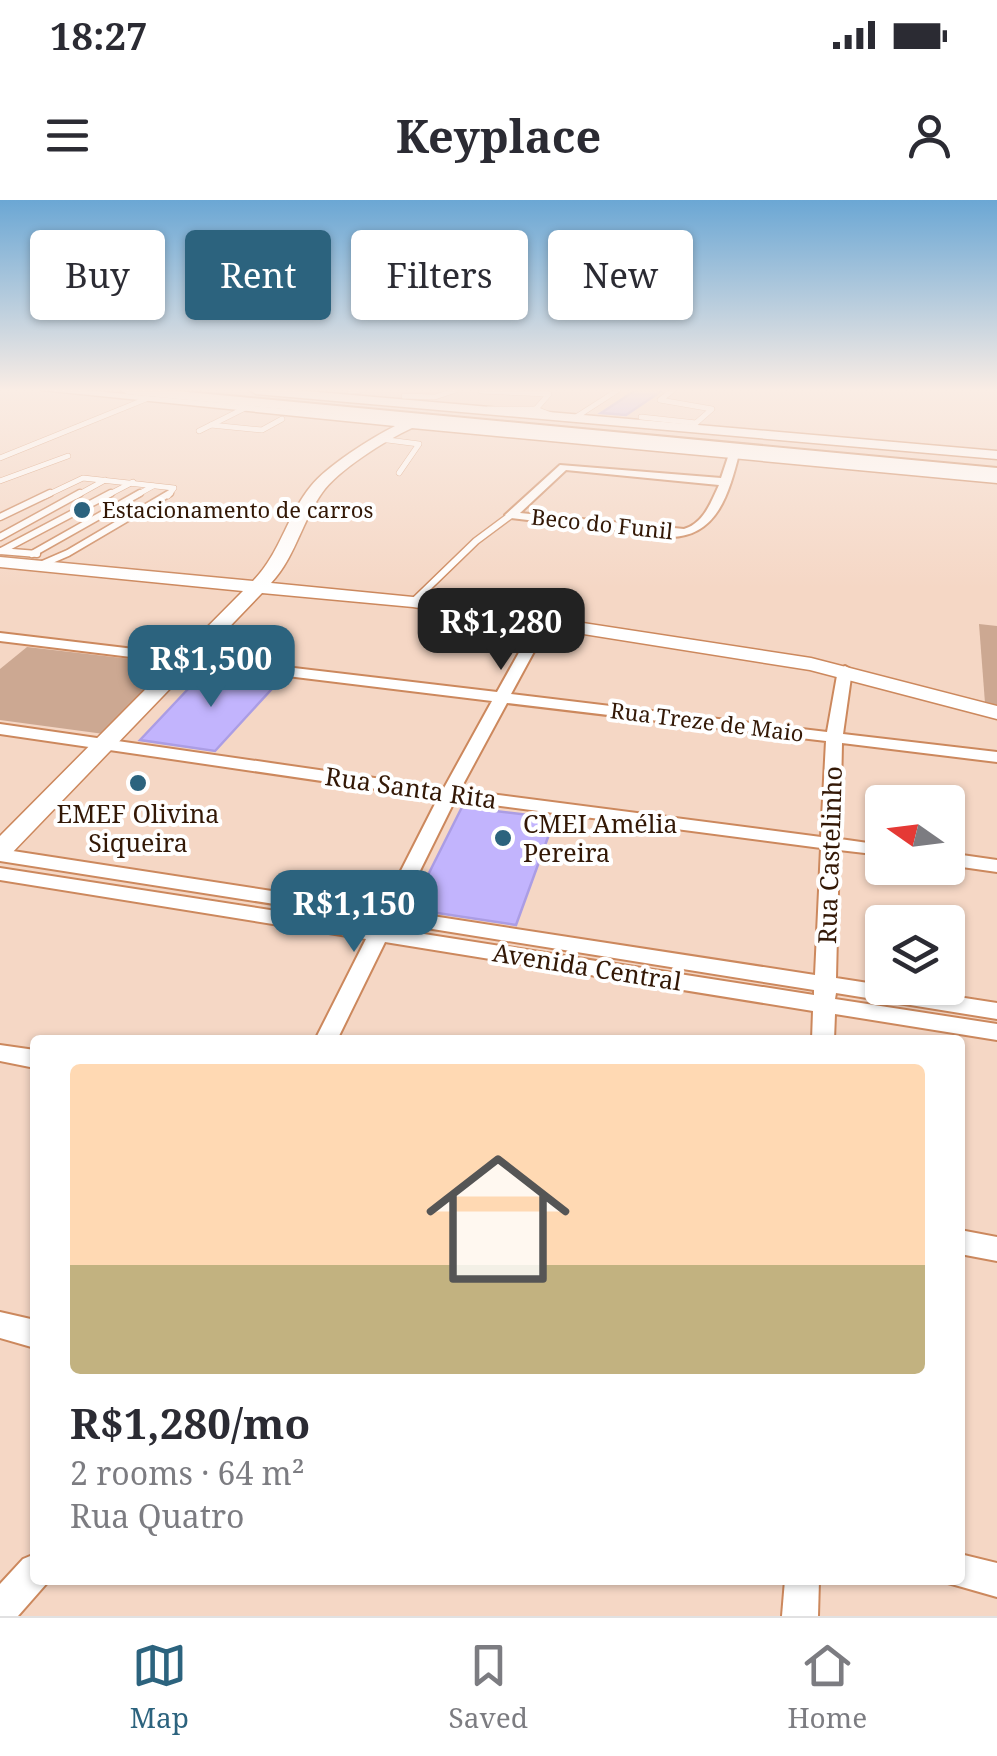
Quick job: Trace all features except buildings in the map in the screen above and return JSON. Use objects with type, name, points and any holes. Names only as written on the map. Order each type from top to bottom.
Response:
[{"type":"main road","points":[[840,456],[997,476]]},
{"type":"main road","points":[[970,456],[997,458]]},
{"type":"street","points":[[0,853],[256,589],[283,556],[317,488],[353,456]]},
{"type":"street","name":"Beco do Funil","points":[[511,515],[692,532],[702,525],[726,482],[733,456]]},
{"type":"street","points":[[759,456],[997,476]]},
{"type":"street","name":"Beco do Funil","points":[[511,515],[564,466],[726,482]]},
{"type":"street","points":[[2,559],[256,589],[413,602],[543,622],[845,670],[997,713]]},
{"type":"street","points":[[329,1035],[450,794],[543,622]]},
{"type":"street","name":"Rua Treze de Maio","points":[[0,637],[997,757]]},
{"type":"street","name":"Rua Castelinho","points":[[823,1035],[834,738],[845,670]]},
{"type":"street","name":"Rua Santa Rita","points":[[0,729],[450,794],[865,848]]},
{"type":"street","name":"Avenida Central","points":[[0,853],[386,925]]},
{"type":"street","points":[[965,861],[997,866]]},
{"type":"street","name":"Avenida Central","points":[[0,874],[386,925],[825,993],[997,1011]]},
{"type":"street","name":"Avenida Central","points":[[825,993],[997,1032]]},
{"type":"street","points":[[0,1053],[30,1058]]},
{"type":"street","points":[[965,1243],[997,1250]]},
{"type":"street","points":[[0,1325],[30,1333]]},
{"type":"street","points":[[965,1572],[997,1580]]},
{"type":"street","points":[[0,1610],[30,1577]]},
{"type":"street","points":[[800,1616],[802,1585]]},
{"type":"lane","points":[[0,481],[68,456]]},
{"type":"lane","points":[[399,472],[410,456]]},
{"type":"lane","points":[[0,517],[83,478],[174,490],[68,554],[35,560]]},
{"type":"lane","points":[[0,537],[107,479]]},
{"type":"lane","points":[[2,559],[134,482]]},
{"type":"lane","points":[[35,560],[156,485]]},
{"type":"lane","name":"Beco do Funil","points":[[413,602],[476,541],[511,515]]},
{"type":"lane","points":[[35,560],[68,554]]},
{"type":"shaded area","points":[[979,624],[997,626],[997,706],[985,703]]},
{"type":"shaded area","points":[[27,647],[174,664],[104,734],[0,720],[0,669]]},
{"type":"place","name":"Estacionamento de carros","points":[[82,510]]},
{"type":"place","name":"EMEF Olivina Siqueira","points":[[138,783]]},
{"type":"place","name":"CMEI Amélia Pereira","points":[[503,838]]}]
